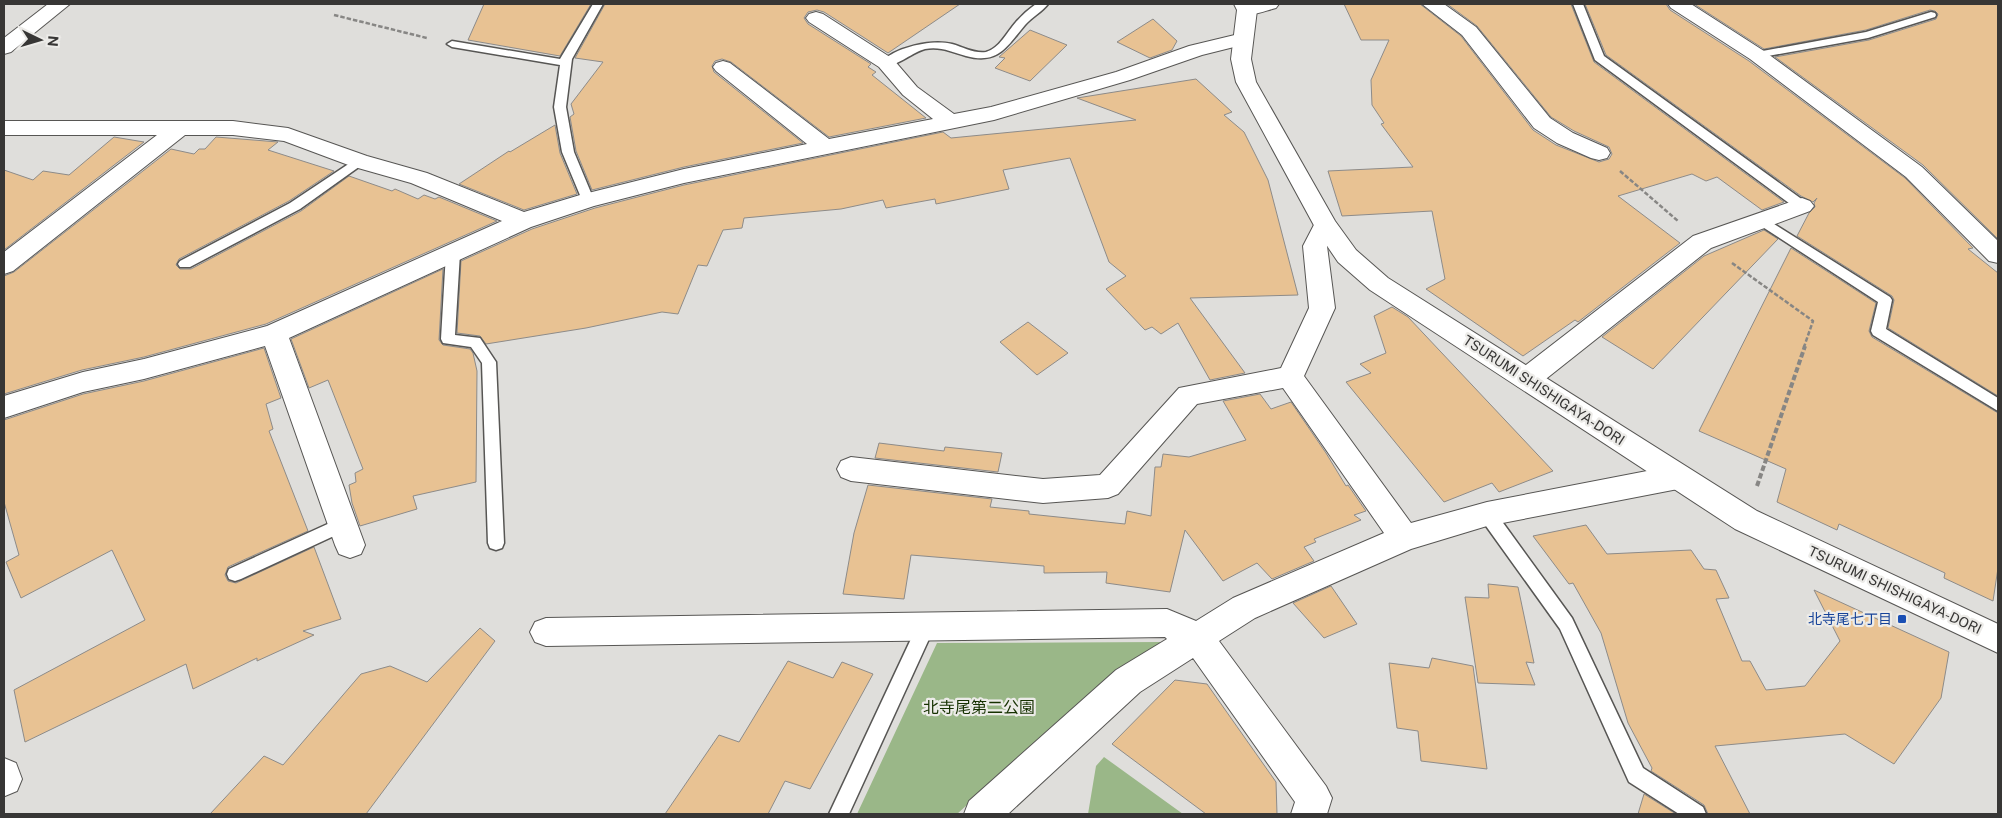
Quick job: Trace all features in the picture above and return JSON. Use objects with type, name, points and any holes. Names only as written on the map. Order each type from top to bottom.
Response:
[{"type":"street","points":[[4,48],[60,4]]},
{"type":"street","points":[[1432,4],[1469,31],[1542,123],[1565,138],[1599,153]]},
{"type":"street","points":[[1678,4],[1757,55],[1914,172],[1998,254]]},
{"type":"street","name":"TSURUMI SHISHIGAYA-DORI","points":[[1253,6],[1243,39],[1241,60],[1246,82],[1325,225],[1347,256],[1379,284],[1746,520],[1998,639]]},
{"type":"street","points":[[816,18],[886,63],[910,91],[952,122]]},
{"type":"street","points":[[4,407],[83,382],[274,334],[523,221],[588,200],[684,176],[952,122],[1123,76],[1196,50],[1243,39]]},
{"type":"street","points":[[723,66],[826,148]]},
{"type":"street","points":[[4,128],[234,128],[288,135],[359,161],[419,178],[523,221]]},
{"type":"street","points":[[4,265],[180,128]]},
{"type":"street","points":[[1527,379],[1702,242],[1802,206]]},
{"type":"street","points":[[1290,377],[1322,308],[1315,246],[1325,225]]},
{"type":"street","points":[[274,334],[347,534]]},
{"type":"street","points":[[851,469],[1043,491],[1108,486],[1189,395],[1290,377]]},
{"type":"street","points":[[1290,377],[1404,538]]},
{"type":"street","points":[[982,814],[1128,681],[1244,608],[1404,538],[1486,514],[1678,477]]},
{"type":"street","points":[[546,632],[926,628],[1167,623],[1197,638],[1314,798],[1309,814]]},
{"type":"lane","points":[[588,200],[568,152],[560,108],[565,64],[570,51],[598,4]]},
{"type":"lane","points":[[886,63],[915,49],[936,44],[979,55],[988,54],[1002,47],[1031,12],[1043,4]]},
{"type":"lane","points":[[1578,4],[1599,58],[1802,206]]},
{"type":"lane","points":[[1757,55],[1868,35],[1931,15]]},
{"type":"lane","points":[[452,44],[565,64]]},
{"type":"lane","points":[[185,264],[295,206],[359,161]]},
{"type":"lane","points":[[1763,221],[1885,300],[1878,331],[1998,405]]},
{"type":"lane","points":[[453,253],[448,339],[475,342],[489,362],[496,544]]},
{"type":"lane","points":[[1486,514],[1566,624],[1636,775],[1696,814]]},
{"type":"lane","points":[[235,574],[347,534]]},
{"type":"lane","points":[[839,814],[926,628]]},
{"type":"path","points":[[334,16],[452,44]]},
{"type":"path","points":[[1599,153],[1702,242],[1813,321],[1746,520]]},
{"type":"green space","name":"北寺尾第二公園","points":[[1162,642],[1110,676],[957,814],[857,814],[937,643]]},
{"type":"green space","points":[[1104,757],[1183,814],[1088,814],[1096,766]]},
{"type":"building","points":[[484,4],[591,4],[560,56],[468,40]]},
{"type":"building","points":[[605,4],[960,4],[888,53],[824,12],[817,10],[808,12],[804,18],[808,24],[871,64],[868,67],[876,72],[872,75],[926,118],[829,137],[731,62],[722,59],[715,61],[712,66],[714,72],[803,143],[684,167],[592,190],[576,151],[570,117],[574,114],[571,104],[603,62],[575,58]]},
{"type":"building","points":[[1344,4],[1420,4],[1461,36],[1533,130],[1556,145],[1599,162],[1609,159],[1612,154],[1609,147],[1574,131],[1551,117],[1477,26],[1447,4],[1571,4],[1594,62],[1784,202],[1762,210],[1717,177],[1706,181],[1692,174],[1618,196],[1680,243],[1578,322],[1575,320],[1523,356],[1426,289],[1445,279],[1432,211],[1342,216],[1328,171],[1413,167],[1381,124],[1384,123],[1372,105],[1371,80],[1389,40],[1361,40]]},
{"type":"building","points":[[1585,4],[1666,4],[1670,10],[1749,61],[1905,178],[1973,248],[1968,249],[1998,273],[1998,396],[1888,328],[1894,300],[1892,296],[1797,236],[1809,213],[1815,207],[1814,203],[1817,198],[1813,202],[1801,196],[1606,55]]},
{"type":"building","points":[[1694,4],[1998,4],[1998,239],[1923,165],[1775,57],[1869,40],[1936,19],[1938,14],[1935,11],[1930,10],[1866,30],[1764,49]]},
{"type":"building","points":[[1153,19],[1177,41],[1172,50],[1150,58],[1117,42]]},
{"type":"building","points":[[1030,30],[1067,45],[1030,81],[995,68],[1005,58],[999,57]]},
{"type":"building","points":[[1196,79],[1232,112],[1224,115],[1244,132],[1268,180],[1298,295],[1190,298],[1245,373],[1210,380],[1178,323],[1161,334],[1152,327],[1145,330],[1106,289],[1126,276],[1109,262],[1070,158],[1003,170],[1009,189],[936,204],[935,199],[886,208],[883,200],[841,209],[744,218],[742,228],[723,230],[707,266],[698,265],[678,314],[662,312],[586,328],[486,344],[480,336],[457,333],[461,261],[532,229],[595,208],[684,185],[943,132],[951,138],[1136,120],[1077,98]]},
{"type":"building","points":[[555,125],[560,153],[577,194],[524,210],[459,184],[509,151]]},
{"type":"building","points":[[114,137],[144,142],[4,250],[4,170],[33,180],[43,171],[69,175]]},
{"type":"building","points":[[216,137],[278,142],[268,150],[334,171],[289,201],[179,259],[176,265],[180,269],[191,269],[301,211],[349,176],[392,191],[395,189],[418,199],[424,195],[435,199],[439,197],[497,221],[266,324],[144,357],[82,370],[4,394],[4,276],[14,272],[171,149],[194,154],[199,149],[205,149]]},
{"type":"building","points":[[1764,230],[1778,239],[1653,369],[1602,337],[1704,256]]},
{"type":"building","points":[[1791,248],[1876,303],[1869,331],[1872,337],[1998,413],[1998,568],[1993,601],[1944,578],[1945,573],[1839,524],[1837,530],[1777,502],[1786,469],[1699,431]]},
{"type":"building","points":[[443,269],[439,340],[443,345],[470,349],[473,353],[477,371],[476,482],[413,496],[417,509],[360,526],[352,503],[349,485],[356,482],[355,473],[363,469],[328,380],[309,388],[291,339]]},
{"type":"building","points":[[1392,307],[1408,317],[1553,471],[1499,492],[1492,483],[1444,502],[1346,382],[1371,373],[1360,364],[1386,353],[1374,316]]},
{"type":"building","points":[[1028,322],[1068,353],[1037,375],[1000,342]]},
{"type":"building","points":[[264,348],[281,398],[266,404],[273,429],[269,431],[308,531],[228,567],[225,575],[228,581],[236,583],[314,547],[341,619],[303,631],[314,635],[257,661],[257,658],[193,689],[186,664],[25,742],[14,690],[145,620],[112,550],[21,598],[6,562],[19,555],[4,502],[4,420],[83,394],[144,381]]},
{"type":"building","points":[[1260,394],[1271,409],[1291,402],[1346,486],[1348,485],[1366,511],[1354,515],[1361,520],[1314,539],[1316,542],[1304,547],[1314,561],[1272,579],[1257,563],[1223,581],[1185,530],[1170,592],[1106,583],[1107,572],[1044,573],[1044,566],[911,555],[904,599],[843,594],[854,533],[868,485],[992,499],[990,507],[1029,511],[1029,514],[1125,524],[1127,511],[1151,516],[1155,467],[1161,467],[1163,454],[1189,457],[1246,440],[1223,401]]},
{"type":"building","points":[[879,443],[944,451],[945,447],[1002,453],[998,472],[875,458]]},
{"type":"building","points":[[1586,525],[1607,554],[1691,550],[1704,569],[1716,570],[1729,598],[1716,599],[1742,661],[1750,661],[1766,690],[1805,686],[1840,641],[1814,590],[1949,652],[1941,698],[1894,764],[1845,734],[1715,746],[1750,814],[1708,814],[1704,805],[1651,771],[1652,768],[1628,723],[1601,633],[1573,583],[1569,584],[1533,536]]},
{"type":"building","points":[[1488,584],[1518,587],[1534,663],[1526,662],[1535,685],[1478,683],[1465,597],[1489,598]]},
{"type":"building","points":[[1331,586],[1357,624],[1324,638],[1293,603]]},
{"type":"building","points":[[480,628],[495,641],[366,814],[210,814],[264,756],[283,765],[361,674],[390,666],[427,682]]},
{"type":"building","points":[[1432,658],[1473,666],[1487,769],[1421,761],[1418,731],[1397,728],[1389,663],[1429,668]]},
{"type":"building","points":[[788,661],[833,678],[842,662],[873,674],[810,789],[785,781],[768,814],[665,814],[719,735],[739,742]]},
{"type":"building","points":[[1175,680],[1207,684],[1276,782],[1277,814],[1206,814],[1112,744]]},
{"type":"building","points":[[1644,794],[1676,814],[1638,814]]},
{"type":"place","name":"北寺尾七丁目","points":[[1902,619]]}]
